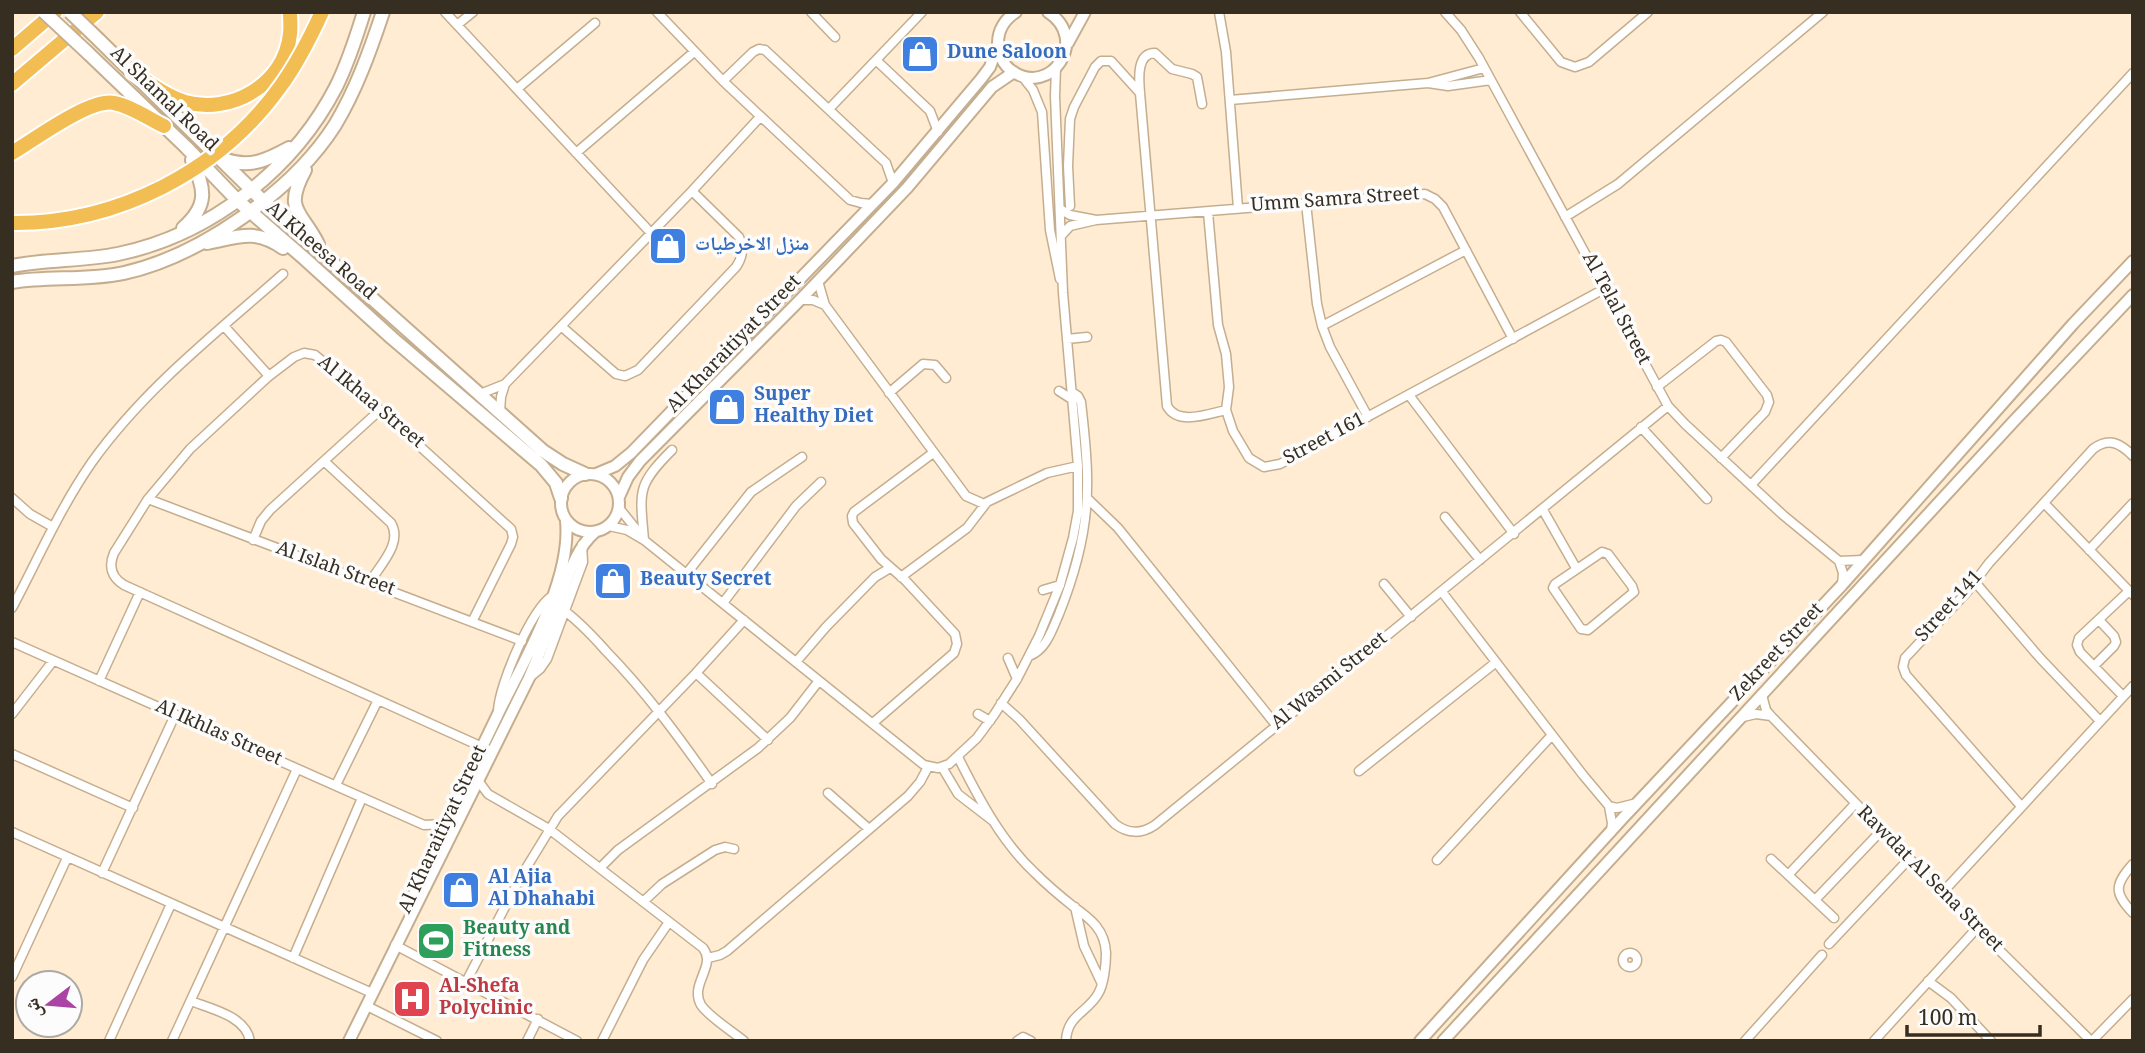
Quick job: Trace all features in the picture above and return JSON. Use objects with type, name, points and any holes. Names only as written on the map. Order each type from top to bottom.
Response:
[{"type":"highway","points":[[12,49],[55,12]]},
{"type":"highway","points":[[12,84],[97,12]]},
{"type":"highway","points":[[133,72],[183,101],[220,105],[236,101],[262,85],[283,58],[290,36],[290,12]]},
{"type":"highway","points":[[12,223],[46,221],[102,211],[163,188],[194,170],[219,151],[267,105],[292,70],[322,12]]},
{"type":"highway","points":[[12,153],[86,108],[105,102],[120,104],[164,127]]},
{"type":"main road","name":"Al Shamal Road","points":[[44,12],[249,211]]},
{"type":"main road","name":"Al Kheesa Road","points":[[70,12],[262,201],[543,451],[564,464],[590,474]]},
{"type":"main road","points":[[12,266],[105,257],[132,251],[205,221],[251,190],[275,169],[312,126],[335,88],[353,47],[364,12]]},
{"type":"main road","points":[[321,251],[298,214],[295,189],[350,98],[383,12]]},
{"type":"main road","points":[[220,158],[251,164],[271,158],[299,143]]},
{"type":"main road","points":[[171,237],[194,218],[202,199],[201,181],[186,147]]},
{"type":"main road","points":[[12,282],[95,277],[124,273],[160,262],[193,247],[249,211],[311,159]]},
{"type":"main road","name":"Al Kheesa Road","points":[[249,211],[541,465],[556,483],[561,498]]},
{"type":"main road","points":[[193,247],[237,236],[256,236],[305,259]]},
{"type":"street","points":[[445,12],[651,233]]},
{"type":"street","points":[[457,25],[472,12]]},
{"type":"street","points":[[657,12],[723,81],[850,200],[872,204]]},
{"type":"street","points":[[811,12],[835,37]]},
{"type":"street","points":[[829,109],[922,12]]},
{"type":"street","points":[[1018,74],[1032,78],[1043,76],[1056,68],[1085,12]]},
{"type":"street","points":[[1219,12],[1226,52],[1238,208]]},
{"type":"street","name":"Al Telal Street","points":[[1445,12],[1467,39],[1485,68],[1668,406],[1783,515],[1839,561]]},
{"type":"street","points":[[1520,12],[1561,62],[1575,67],[1589,62],[1648,12]]},
{"type":"street","points":[[1565,217],[1618,184],[1823,12]]},
{"type":"street","points":[[1053,13],[1063,27],[1067,46]]},
{"type":"street","name":"Al Kharaitiyat Street","points":[[590,474],[615,466],[626,457],[893,183],[986,73],[998,45],[999,34],[1011,14]]},
{"type":"street","points":[[517,89],[595,23]]},
{"type":"street","points":[[998,45],[1003,60],[1034,90],[1042,113],[1050,230],[1063,293]]},
{"type":"street","points":[[723,81],[754,52],[762,49],[768,52],[886,163],[893,183]]},
{"type":"street","points":[[576,153],[694,52]]},
{"type":"street","points":[[1202,104],[1197,77],[1174,71],[1153,53],[1144,57],[1140,93],[1167,406],[1174,415],[1184,418],[1226,410]]},
{"type":"street","points":[[877,61],[930,111],[953,114]]},
{"type":"street","points":[[1070,206],[1069,132],[1074,107],[1095,67],[1101,61],[1111,61],[1140,93]]},
{"type":"street","points":[[1028,657],[1040,650],[1054,624],[1077,563],[1081,514],[1063,293],[1056,68]]},
{"type":"street","points":[[1230,100],[1428,83],[1485,68]]},
{"type":"street","points":[[1751,485],[2133,73]]},
{"type":"street","name":"Al Kharaitiyat Street","points":[[619,503],[631,472],[913,181],[992,87],[1018,74]]},
{"type":"street","points":[[1428,83],[1448,86],[1491,80]]},
{"type":"street","points":[[930,111],[937,132]]},
{"type":"street","points":[[480,394],[505,384],[760,117]]},
{"type":"street","points":[[1056,132],[1069,132]]},
{"type":"street","points":[[886,163],[908,166]]},
{"type":"street","points":[[1059,186],[1069,186]]},
{"type":"street","points":[[561,326],[616,374],[630,375],[638,370],[736,267],[741,258],[743,247],[739,237],[692,191]]},
{"type":"street","name":"Umm Samra Street","points":[[1061,236],[1070,226],[1096,220],[1424,194],[1443,207],[1513,339]]},
{"type":"street","points":[[850,200],[856,221]]},
{"type":"street","points":[[1306,203],[1317,304],[1322,326],[1330,348],[1368,417]]},
{"type":"street","name":"Umm Samra Street","points":[[1060,209],[1070,215],[1096,220]]},
{"type":"street","name":"Street 161","points":[[1208,212],[1218,325],[1226,354],[1229,387],[1226,410],[1230,424],[1249,458],[1258,465],[1269,467],[1280,464],[1513,339]]},
{"type":"street","points":[[1322,326],[1466,250]]},
{"type":"street","name":"Zekreet Street","points":[[1420,1041],[1610,832],[1842,585],[2073,324],[2133,261]]},
{"type":"street","points":[[12,608],[53,527],[91,464],[117,430],[157,387],[283,274]]},
{"type":"street","points":[[818,281],[825,305],[933,453],[966,496],[984,504]]},
{"type":"street","points":[[1513,339],[1604,289]]},
{"type":"street","name":"Zekreet Street","points":[[1443,1041],[2133,295]]},
{"type":"street","points":[[800,300],[813,300],[825,305]]},
{"type":"street","points":[[760,319],[771,329]]},
{"type":"street","points":[[224,326],[269,376]]},
{"type":"street","points":[[1067,339],[1087,337]]},
{"type":"street","points":[[1657,387],[1716,341],[1726,342],[1767,395],[1769,402],[1765,411],[1721,458]]},
{"type":"street","name":"Al Ikhaa Street","points":[[472,622],[511,544],[511,529],[380,410],[320,358],[310,353],[299,354],[269,376],[190,449],[148,499],[111,562],[116,580],[139,592],[487,749]]},
{"type":"street","points":[[721,360],[722,365],[731,370]]},
{"type":"street","points":[[889,393],[923,364],[935,365],[946,378]]},
{"type":"street","points":[[700,381],[706,380],[711,391]]},
{"type":"street","points":[[500,412],[505,384]]},
{"type":"street","points":[[609,526],[627,530],[644,540],[928,767],[942,767],[967,748],[1002,703],[1028,657],[1060,585],[1087,498],[1087,477],[1081,402],[1078,396],[1059,391]]},
{"type":"street","points":[[1409,395],[1514,534]]},
{"type":"street","name":"Al Wasmi Street","points":[[1002,703],[1115,824],[1124,830],[1146,831],[1668,406]]},
{"type":"street","points":[[253,540],[270,510],[380,410]]},
{"type":"street","points":[[1642,427],[1707,499]]},
{"type":"street","name":"Street 141","points":[[2021,806],[1909,678],[1903,667],[1905,658],[2099,445],[2115,442],[2133,456]]},
{"type":"street","points":[[653,449],[663,459]]},
{"type":"street","points":[[644,540],[642,489],[648,477],[672,450]]},
{"type":"street","points":[[873,723],[954,653],[957,647],[955,634],[890,568],[853,523],[852,514],[933,453]]},
{"type":"street","points":[[687,572],[751,492],[802,457]]},
{"type":"street","points":[[324,461],[394,528],[396,534],[393,546],[370,582]]},
{"type":"street","points":[[901,577],[967,528],[984,504],[1047,473],[1078,466]]},
{"type":"street","points":[[619,503],[616,518],[609,526],[595,532],[577,530],[566,521],[561,498],[568,484],[576,478],[590,474],[611,482],[619,503],[644,540]]},
{"type":"street","points":[[723,603],[796,506],[821,482]]},
{"type":"street","points":[[12,498],[30,514],[53,527]]},
{"type":"street","points":[[1087,498],[1118,528],[1276,725]]},
{"type":"street","name":"Al Islah Street","points":[[148,499],[522,640]]},
{"type":"street","points":[[2089,550],[2133,503]]},
{"type":"street","points":[[2045,504],[2131,593],[2078,641],[2078,649],[2123,696]]},
{"type":"street","points":[[1081,514],[1098,510]]},
{"type":"street","points":[[1543,510],[1576,568]]},
{"type":"street","points":[[1445,517],[1480,560]]},
{"type":"street","name":"Al Kharaitiyat Street","points":[[395,944],[404,916],[445,824],[477,779],[498,715],[530,650],[552,596],[564,559],[566,521]]},
{"type":"street","name":"Al Kharaitiyat Street","points":[[349,1041],[395,944],[410,919],[466,791],[528,678],[561,608],[577,554],[595,532]]},
{"type":"street","points":[[1606,552],[1634,587],[1632,596],[1586,630],[1581,629],[1553,590],[1555,584],[1576,568],[1598,553],[1606,552]]},
{"type":"street","points":[[1842,585],[1843,573],[1839,561],[1863,560]]},
{"type":"street","points":[[796,662],[875,578],[890,568]]},
{"type":"street","points":[[1975,582],[2054,674],[2100,721]]},
{"type":"street","points":[[1384,584],[1411,617]]},
{"type":"street","points":[[1043,590],[1060,585]]},
{"type":"street","points":[[99,681],[139,592]]},
{"type":"street","points":[[1442,592],[1609,806],[1612,823],[1610,832]]},
{"type":"street","points":[[498,715],[502,688],[522,640],[540,607],[552,596]]},
{"type":"street","points":[[561,608],[586,629],[659,710],[712,783]]},
{"type":"street","points":[[466,982],[520,878],[570,802],[744,620]]},
{"type":"street","points":[[2094,666],[2116,642],[2099,620]]},
{"type":"street","name":"Al Ikhlas Street","points":[[12,642],[424,825],[445,824]]},
{"type":"street","points":[[1008,658],[1017,679]]},
{"type":"street","points":[[12,714],[53,661]]},
{"type":"street","points":[[1359,771],[1496,663]]},
{"type":"street","points":[[696,673],[768,740]]},
{"type":"street","points":[[601,867],[618,850],[768,740],[790,718],[818,681]]},
{"type":"street","points":[[1942,893],[2133,686]]},
{"type":"street","name":"Rawdat Al Sena Street","points":[[1762,695],[1766,710],[1771,716],[1976,928],[2091,1041]]},
{"type":"street","points":[[336,785],[378,700]]},
{"type":"street","points":[[978,714],[990,721]]},
{"type":"street","points":[[1743,717],[1756,714],[1771,716]]},
{"type":"street","points":[[102,873],[175,715]]},
{"type":"street","points":[[1437,860],[1552,735]]},
{"type":"street","points":[[958,740],[967,748]]},
{"type":"street","points":[[12,754],[133,807]]},
{"type":"street","points":[[958,757],[996,823],[1024,862],[1091,918],[1103,938],[1106,953],[1102,984],[1096,998],[1073,1019],[1066,1041]]},
{"type":"street","points":[[708,958],[727,951],[869,829],[914,789],[928,767]]},
{"type":"street","points":[[942,767],[958,794],[974,809],[996,823]]},
{"type":"street","points":[[172,1041],[298,769]]},
{"type":"street","points":[[477,779],[488,794]]},
{"type":"street","points":[[466,791],[488,794],[550,829],[702,948],[708,958]]},
{"type":"street","points":[[828,793],[869,829]]},
{"type":"street","points":[[293,958],[362,798]]},
{"type":"street","points":[[1609,806],[1624,807],[1639,802]]},
{"type":"street","points":[[1788,874],[1855,804]]},
{"type":"street","name":"Al Ikhlas Street","points":[[424,825],[437,842]]},
{"type":"street","points":[[1815,900],[1881,831]]},
{"type":"street","points":[[12,832],[372,993]]},
{"type":"street","points":[[644,901],[662,884],[715,850],[724,847],[734,849]]},
{"type":"street","points":[[12,977],[67,858]]},
{"type":"street","points":[[1771,859],[1834,918]]},
{"type":"street","points":[[1829,944],[1909,859]]},
{"type":"street","points":[[2133,864],[2122,876],[2118,887],[2120,899],[2133,913]]},
{"type":"street","points":[[109,1041],[171,904]]},
{"type":"street","points":[[1075,907],[1084,946],[1102,984]]},
{"type":"street","points":[[602,1041],[643,960],[668,922]]},
{"type":"street","points":[[1874,1041],[1976,928]]},
{"type":"street","points":[[395,944],[577,1041]]},
{"type":"street","points":[[1745,1041],[1822,955]]},
{"type":"street","points":[[708,958],[698,986],[700,1003],[744,1041]]},
{"type":"street","points":[[1928,981],[1951,998],[1992,1041]]},
{"type":"street","points":[[2091,1041],[2133,999]]},
{"type":"street","points":[[191,1001],[240,1023],[248,1032],[250,1041]]},
{"type":"street","points":[[367,1006],[437,1041]]},
{"type":"street","points":[[527,1041],[538,1019]]},
{"type":"street","points":[[1017,1041],[1023,1037],[1031,1041]]},
{"type":"place","name":"Dune Saloon","points":[[920,54]]},
{"type":"place","name":"منزل الاخرطيات","points":[[668,246]]},
{"type":"place","name":"Super Healthy Diet","points":[[727,407]]},
{"type":"place","name":"Beauty Secret","points":[[613,581]]},
{"type":"place","name":"Al Ajia Al Dhahabi","points":[[461,890]]},
{"type":"place","name":"Beauty and Fitness","points":[[436,941]]},
{"type":"place","name":"Al-Shefa Polyclinic","points":[[412,999]]}]
